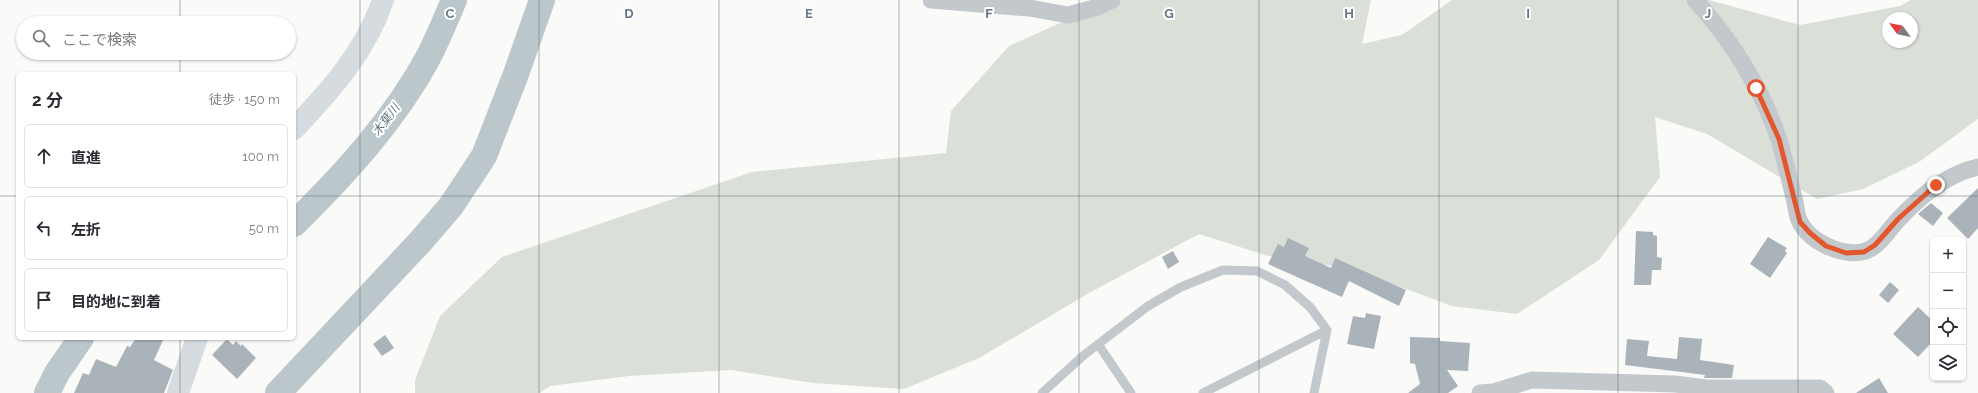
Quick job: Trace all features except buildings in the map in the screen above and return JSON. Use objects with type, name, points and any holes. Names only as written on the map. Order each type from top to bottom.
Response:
[{"type":"main road","points":[[296,127],[335,84],[354,59],[378,16],[383,0]]},
{"type":"main road","points":[[178,393],[196,340]]},
{"type":"street","points":[[931,0],[1029,8],[1068,14],[1098,8],[1112,0]]},
{"type":"street","points":[[1695,0],[1732,46],[1756,88],[1779,139],[1800,222],[1810,233],[1826,246],[1846,253],[1864,252],[1875,245],[1898,219],[1936,185],[1978,167]]},
{"type":"street","points":[[1532,380],[1545,393]]},
{"type":"street","points":[[1480,393],[1493,392],[1532,380],[1676,384],[1708,391],[1820,388],[1826,393]]},
{"type":"lane","points":[[1042,393],[1098,344],[1148,306],[1181,287],[1223,270],[1257,271],[1284,285],[1310,307],[1327,330],[1314,393]]},
{"type":"lane","points":[[1203,393],[1327,330]]},
{"type":"lane","points":[[1098,344],[1131,393]]},
{"type":"shaded area","points":[[1112,0],[1371,0],[1362,44],[1402,35],[1452,0],[1709,0],[1800,25],[1900,6],[1911,0],[1978,0],[1978,119],[1919,162],[1863,189],[1817,199],[1707,134],[1655,117],[1660,177],[1599,260],[1517,314],[1452,306],[1352,269],[1268,256],[1199,234],[1089,293],[979,358],[904,389],[813,383],[731,370],[629,376],[550,386],[540,393],[415,393],[415,380],[440,316],[502,257],[752,172],[946,153],[951,111],[1009,46]]},
{"type":"waterway","name":"木葉川","points":[[296,222],[351,165],[401,102],[429,56],[454,0]]},
{"type":"waterway","points":[[278,393],[420,242],[451,206],[484,156],[516,74],[542,0]]},
{"type":"waterway","name":"木葉川","points":[[47,393],[57,373],[80,340]]},
{"type":"route","points":[[1756,88],[1779,139],[1800,222],[1810,233],[1826,246],[1846,253],[1864,252],[1875,245],[1898,219],[1936,185]]}]
